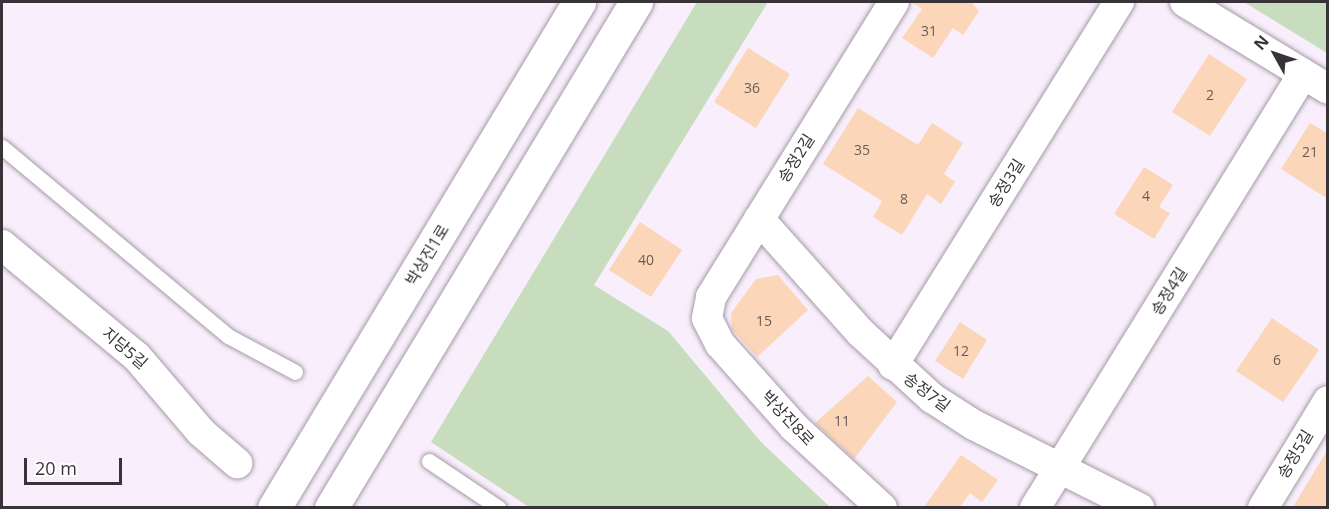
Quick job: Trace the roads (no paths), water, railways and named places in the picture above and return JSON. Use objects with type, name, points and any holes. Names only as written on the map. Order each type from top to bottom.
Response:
[{"type":"street","name":"박상진1로","points":[[274,507],[579,2]]},
{"type":"street","points":[[331,507],[636,2]]},
{"type":"street","name":"송정2길","points":[[706,318],[711,297],[894,2]]},
{"type":"street","name":"송정3길","points":[[893,365],[1119,2]]},
{"type":"street","points":[[1185,2],[1315,81]]},
{"type":"street","name":"송정4길","points":[[1035,507],[1315,81]]},
{"type":"street","name":"송정7길","points":[[759,219],[893,365],[974,425],[1139,507]]},
{"type":"street","name":"지당5길","points":[[2,244],[137,357],[201,432],[237,463]]},
{"type":"street","name":"박상진8로","points":[[706,318],[720,344],[794,427],[882,507]]},
{"type":"street","name":"송정5길","points":[[1263,507],[1328,401]]},
{"type":"lane","points":[[2,147],[228,336],[294,372]]},
{"type":"lane","points":[[429,461],[500,507]]}]
